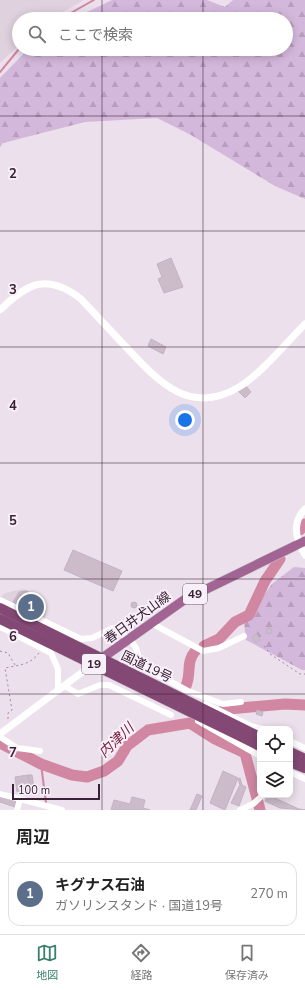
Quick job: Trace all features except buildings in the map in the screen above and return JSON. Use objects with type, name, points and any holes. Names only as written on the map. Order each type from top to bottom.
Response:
[{"type":"highway","name":"国道19号","points":[[0,608],[187,710],[257,736]]},
{"type":"highway","name":"国道19号","points":[[0,619],[97,662],[203,705],[257,744]]},
{"type":"highway","points":[[293,763],[305,768]]},
{"type":"main road","name":"春日井犬山線","points":[[97,662],[184,600],[302,543]]},
{"type":"street","points":[[0,310],[19,294],[37,285],[48,283],[69,289],[80,298],[150,373],[166,387],[185,394],[206,398],[224,394],[240,387],[305,324]]},
{"type":"street","points":[[305,509],[300,514],[296,523],[305,555]]},
{"type":"street","points":[[0,600],[81,639],[92,638],[113,628],[130,639],[136,648],[140,660],[147,669],[188,691],[223,704],[241,702]]},
{"type":"street","points":[[151,623],[203,651],[219,648],[244,636]]},
{"type":"street","points":[[0,628],[51,653],[57,665],[58,691]]},
{"type":"street","points":[[0,734],[97,662]]},
{"type":"street","points":[[65,686],[78,694],[100,685],[109,685],[171,715]]},
{"type":"street","points":[[141,692],[209,727],[257,754]]},
{"type":"street","points":[[203,705],[257,728]]},
{"type":"street","points":[[0,737],[17,748],[40,751]]},
{"type":"street","points":[[293,772],[305,779]]},
{"type":"street","points":[[0,794],[62,810]]},
{"type":"street","points":[[240,810],[253,804],[260,798]]},
{"type":"street","points":[[17,810],[20,799]]},
{"type":"path","points":[[264,646],[270,654],[300,674],[305,674]]},
{"type":"path","points":[[10,726],[8,713],[12,710],[9,697],[9,684],[5,677],[5,668],[22,665],[31,661],[44,649]]},
{"type":"path","points":[[0,652],[8,653],[14,660],[15,666]]},
{"type":"shaded area","points":[[0,0],[84,0],[63,12],[12,12],[12,52],[0,63]]},
{"type":"shaded area","points":[[24,589],[41,597],[42,604],[46,609],[45,620],[0,597],[5,593]]},
{"type":"green space","points":[[112,0],[207,0],[225,7],[233,0],[305,0],[305,199],[275,186],[191,135],[157,118],[85,122],[3,143],[0,147],[0,78],[21,56],[293,56],[293,12],[87,12]]},
{"type":"green space","points":[[294,567],[305,568],[305,670],[302,670],[246,640],[244,623],[272,584]]},
{"type":"waterway","points":[[73,12],[94,0]]},
{"type":"waterway","points":[[0,72],[13,56]]},
{"type":"waterway","points":[[300,530],[305,524]]},
{"type":"waterway","points":[[204,646],[219,639],[235,622],[249,615],[265,581],[280,559]]},
{"type":"waterway","points":[[186,686],[191,659],[196,650]]},
{"type":"waterway","name":"内津川","points":[[0,743],[41,764],[72,775],[87,777],[104,771],[118,761],[127,746],[148,730],[190,723],[229,709],[285,704],[305,705]]},
{"type":"waterway","points":[[190,723],[215,739],[245,753],[260,810]]},
{"type":"waterway","points":[[41,764],[46,803]]},
{"type":"place","name":"キグナス石油","points":[[31,607]]}]
